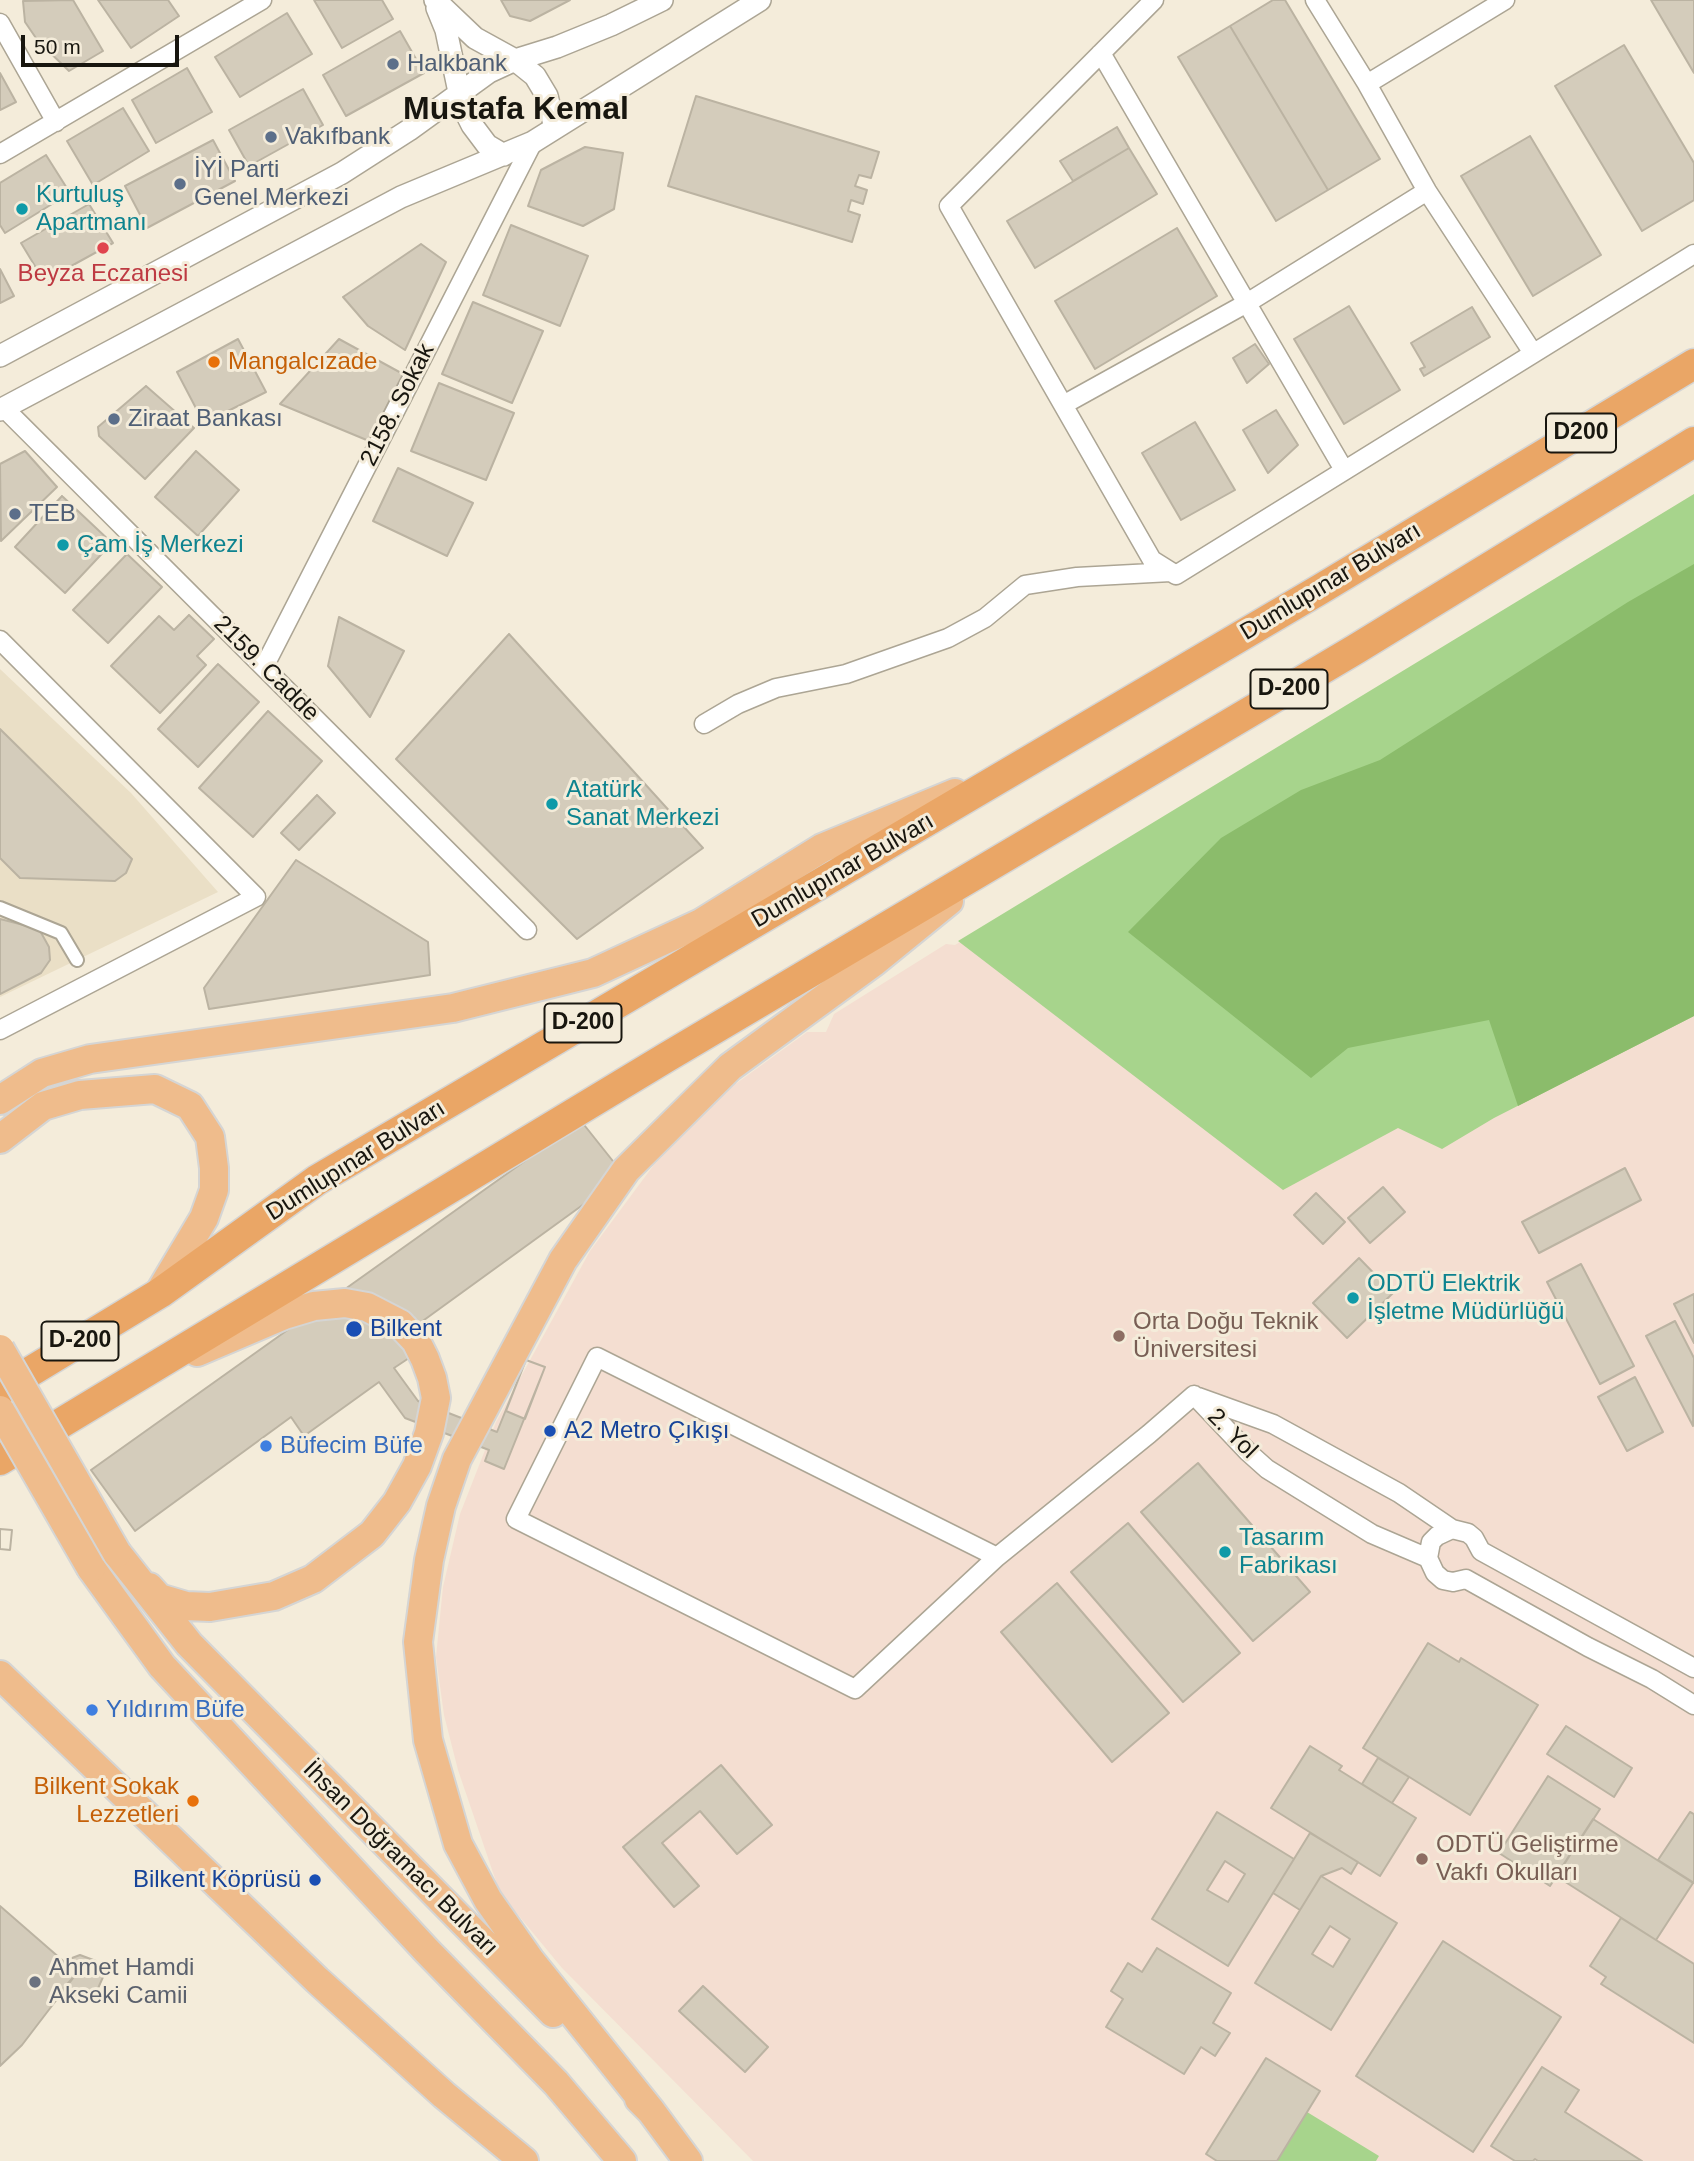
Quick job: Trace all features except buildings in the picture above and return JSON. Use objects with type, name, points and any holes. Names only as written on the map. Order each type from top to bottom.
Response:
[{"type":"highway","name":"Dumlupınar Bulvarı","points":[[0,1390],[160,1293],[317,1180],[1694,365]]},
{"type":"highway","name":"D200","points":[[1583,509],[1694,442]]},
{"type":"highway","name":"D-200","points":[[0,1461],[584,1107],[1356,649],[1583,509]]},
{"type":"main road","points":[[0,1100],[42,1073],[90,1059],[453,1008],[593,973],[701,923],[822,848],[1016,768]]},
{"type":"main road","points":[[651,2111],[530,1961],[488,1900],[458,1844],[428,1740],[418,1642],[429,1560],[441,1506],[457,1459],[551,1283],[626,1170],[730,1067],[874,962],[992,866]]},
{"type":"main road","points":[[0,1139],[43,1107],[80,1095],[155,1089],[190,1106],[210,1137],[214,1189],[204,1218],[160,1293]]},
{"type":"main road","points":[[0,1349],[117,1553],[159,1598],[186,1605],[211,1607],[274,1596],[313,1579],[372,1534],[397,1502],[417,1466],[429,1433],[436,1398],[425,1359],[416,1341],[400,1324],[367,1307],[345,1303],[314,1306],[284,1315],[131,1381]]},
{"type":"main road","points":[[0,1410],[90,1569],[162,1666],[427,1951],[556,2083],[617,2155]]},
{"type":"main road","name":"İhsan Doğramacı Bulvarı","points":[[117,1553],[189,1644],[462,1924],[651,2111],[688,2161]]},
{"type":"main road","points":[[0,1675],[317,1980],[444,2095],[524,2161]]},
{"type":"street","points":[[0,154],[262,0]]},
{"type":"street","points":[[434,0],[475,38],[527,68],[543,86],[552,109],[555,128]]},
{"type":"street","points":[[434,0],[446,30],[459,92],[472,125],[487,145],[504,155]]},
{"type":"street","points":[[0,356],[342,173],[429,117],[489,72],[611,25],[662,0]]},
{"type":"street","points":[[1,407],[401,197],[533,142],[760,0]]},
{"type":"street","points":[[1154,0],[949,206],[1152,560],[1176,575],[1694,254]]},
{"type":"street","points":[[1315,0],[1367,84],[1427,191],[1533,353]]},
{"type":"street","points":[[1367,84],[1504,0]]},
{"type":"street","points":[[0,23],[56,122]]},
{"type":"street","points":[[1101,53],[1344,470]]},
{"type":"street","name":"2158. Sokak","points":[[264,667],[533,142]]},
{"type":"street","points":[[1063,405],[1247,303],[1427,191]]},
{"type":"street","name":"2159. Cadde","points":[[1,407],[527,930]]},
{"type":"street","points":[[704,724],[737,704],[776,688],[846,674],[948,638],[985,618],[1025,585],[1077,577],[1171,572]]},
{"type":"street","points":[[0,640],[256,897],[0,1030]]},
{"type":"street","points":[[0,908],[61,933],[76,960]]},
{"type":"street","points":[[997,1558],[597,1357],[516,1519],[855,1689],[997,1558],[1194,1395]]},
{"type":"street","name":"2. Yol","points":[[1194,1395],[1273,1424],[1399,1493],[1452,1529],[1468,1533],[1474,1538],[1480,1551],[1694,1668]]},
{"type":"street","name":"2. Yol","points":[[1194,1395],[1267,1469],[1372,1534],[1428,1558],[1435,1573],[1443,1580],[1453,1582],[1466,1579],[1588,1647],[1652,1679],[1694,1705]]},
{"type":"street","points":[[1428,1558],[1431,1542],[1437,1535],[1452,1529]]},
{"type":"street","points":[[1466,1579],[1478,1567],[1480,1551]]},
{"type":"shaded area","name":"Orta Doğu Teknik Üniversitesi","points":[[1694,494],[1694,2161],[753,2161],[562,1968],[500,1893],[458,1770],[444,1715],[436,1657],[443,1587],[460,1514],[496,1422],[590,1251],[653,1166],[719,1096],[807,1032],[826,1032],[834,1014],[946,944],[955,945]]},
{"type":"shaded area","points":[[0,669],[131,793],[218,892],[0,997]]},
{"type":"green space","points":[[1694,494],[1694,1016],[1494,1118],[1442,1149],[1398,1128],[1283,1190],[958,941]]},
{"type":"green space","points":[[1694,564],[1694,1016],[1518,1106],[1489,1020],[1348,1048],[1311,1078],[1128,932],[1221,838],[1301,790],[1380,760],[1628,602]]},
{"type":"green space","points":[[1307,2112],[1379,2156],[1376,2161],[1277,2161]]},
{"type":"place","name":"Halkbank","points":[[393,64]]},
{"type":"place","name":"Vakıfbank","points":[[271,137]]},
{"type":"place","name":"İYİ Parti Genel Merkezi","points":[[180,184]]},
{"type":"place","name":"Kurtuluş Apartmanı","points":[[22,209]]},
{"type":"place","name":"Beyza Eczanesi","points":[[103,248]]},
{"type":"place","name":"Mangalcızade","points":[[214,362]]},
{"type":"place","name":"Ziraat Bankası","points":[[114,419]]},
{"type":"place","name":"TEB","points":[[15,514]]},
{"type":"place","name":"Çam İş Merkezi","points":[[63,545]]},
{"type":"place","name":"Atatürk Sanat Merkezi","points":[[552,804]]},
{"type":"place","name":"ODTÜ Elektrik İşletme Müdürlüğü","points":[[1353,1298]]},
{"type":"place","name":"Bilkent","points":[[354,1329]]},
{"type":"place","name":"Orta Doğu Teknik Üniversitesi","points":[[1119,1336]]},
{"type":"place","name":"A2 Metro Çıkışı","points":[[550,1431]]},
{"type":"place","name":"Büfecim Büfe","points":[[266,1446]]},
{"type":"place","name":"Tasarım Fabrikası","points":[[1225,1552]]},
{"type":"place","name":"Yıldırım Büfe","points":[[92,1710]]},
{"type":"place","name":"Bilkent Sokak Lezzetleri","points":[[193,1801]]},
{"type":"place","name":"ODTÜ Geliştirme Vakfı Okulları","points":[[1422,1859]]},
{"type":"place","name":"Bilkent Köprüsü","points":[[315,1880]]},
{"type":"place","name":"Ahmet Hamdi Akseki Camii","points":[[35,1982]]},
{"type":"district","name":"Mustafa Kemal","points":[[516,110]]}]
